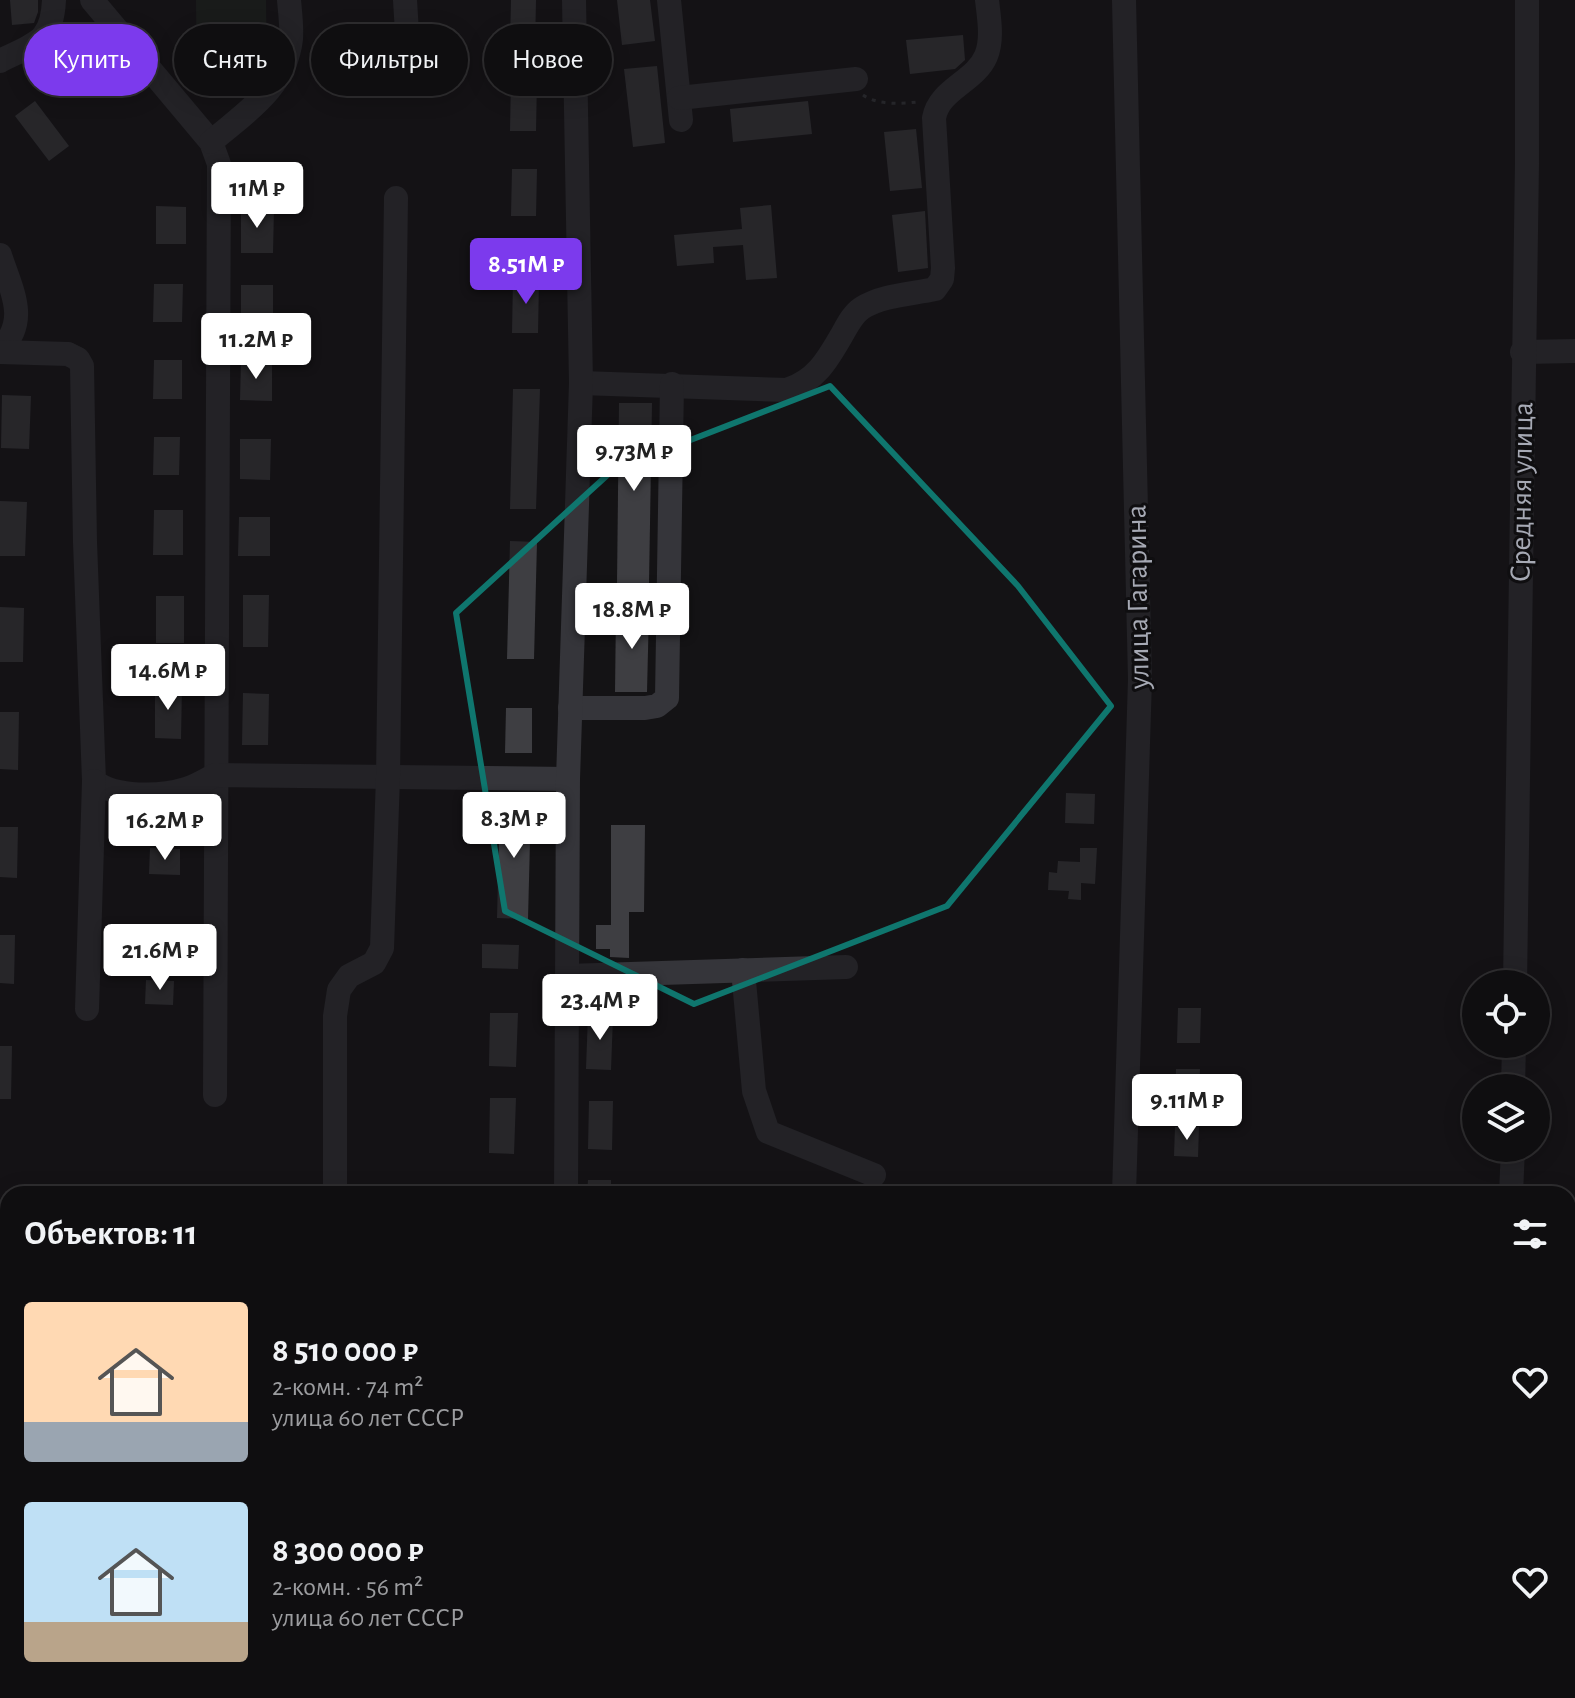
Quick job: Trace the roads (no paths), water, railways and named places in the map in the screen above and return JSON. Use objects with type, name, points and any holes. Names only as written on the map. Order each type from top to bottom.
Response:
[{"type":"street","points":[[0,61],[44,37],[53,24],[54,0]]},
{"type":"street","points":[[92,0],[211,142],[219,164],[215,1095]]},
{"type":"street","points":[[211,142],[276,83],[291,39],[289,0]]},
{"type":"street","points":[[405,0],[406,24]]},
{"type":"street","points":[[566,1186],[568,779],[581,383],[574,0]]},
{"type":"street","points":[[669,0],[680,109],[856,79]]},
{"type":"street","points":[[581,383],[787,390],[812,379],[827,362],[853,315],[862,308],[875,302],[935,289],[940,284],[943,268],[933,128],[935,109],[982,63],[989,41],[987,0]]},
{"type":"street","name":"улица Гагарина","points":[[1124,0],[1140,679],[1124,1186]]},
{"type":"street","name":"Средняя улица","points":[[1515,970],[1527,0]]},
{"type":"street","points":[[335,1186],[335,1016],[339,990],[349,976],[374,963],[382,948],[388,777],[396,198]]},
{"type":"street","points":[[0,255],[17,309],[17,325],[11,339],[0,351]]},
{"type":"street","points":[[0,351],[68,354],[78,359],[82,366],[94,781],[87,1009]]},
{"type":"street","points":[[1522,352],[1575,351]]},
{"type":"street","points":[[570,708],[645,708],[657,706],[667,698],[672,384]]},
{"type":"street","points":[[94,781],[114,793],[145,794],[185,790],[215,775],[568,779]]},
{"type":"street","points":[[567,976],[846,967]]},
{"type":"street","points":[[743,970],[754,1091],[768,1132],[874,1175]]},
{"type":"street","points":[[1511,1186],[1512,1162]]}]
